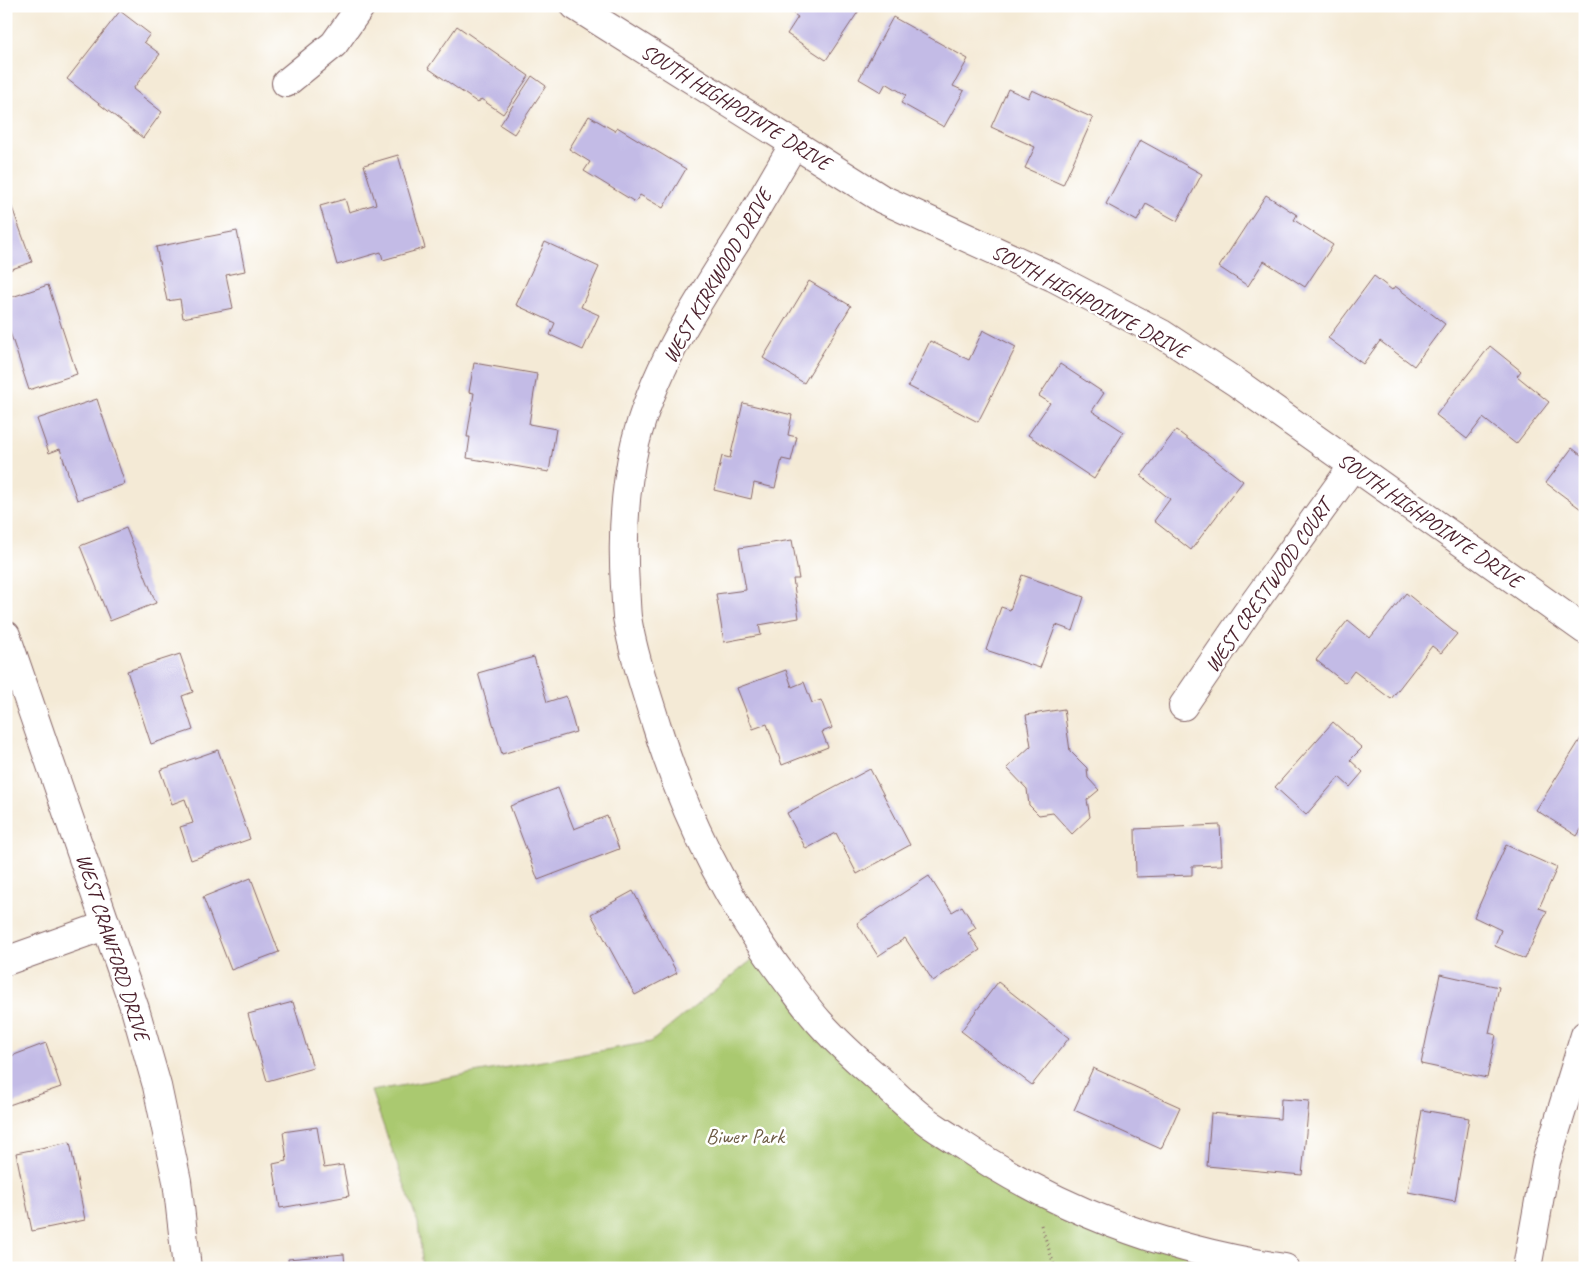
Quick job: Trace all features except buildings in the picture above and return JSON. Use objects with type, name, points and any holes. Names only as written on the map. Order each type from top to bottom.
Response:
[{"type":"street","points":[[286,83],[334,44],[361,6]]},
{"type":"street","name":"SOUTH HIGHPOINTE DRIVE","points":[[575,6],[882,199],[1054,277],[1162,334],[1233,380],[1585,630]]},
{"type":"street","name":"WEST KIRKWOOD DRIVE","points":[[794,144],[742,232],[698,300],[676,340],[651,394],[635,444],[626,501],[623,557],[627,616],[639,668],[667,758],[694,825],[729,896],[764,950],[817,1020],[855,1058],[924,1120],[990,1165],[1102,1221],[1157,1240],[1209,1254],[1285,1268]]},
{"type":"street","name":"WEST CRESTWOOD COURT","points":[[1183,706],[1246,614],[1353,466]]},
{"type":"street","name":"WEST CRAWFORD DRIVE","points":[[6,635],[135,1009],[157,1086],[177,1181],[187,1268]]},
{"type":"street","points":[[6,961],[107,925]]},
{"type":"street","points":[[1527,1268],[1546,1162],[1585,1035]]},
{"type":"path","points":[[1029,1186],[1055,1268]]},
{"type":"green space","name":"Biwer Park","points":[[764,950],[848,1052],[1048,1196],[1288,1268],[423,1268],[418,1223],[371,1091],[651,1042]]}]
